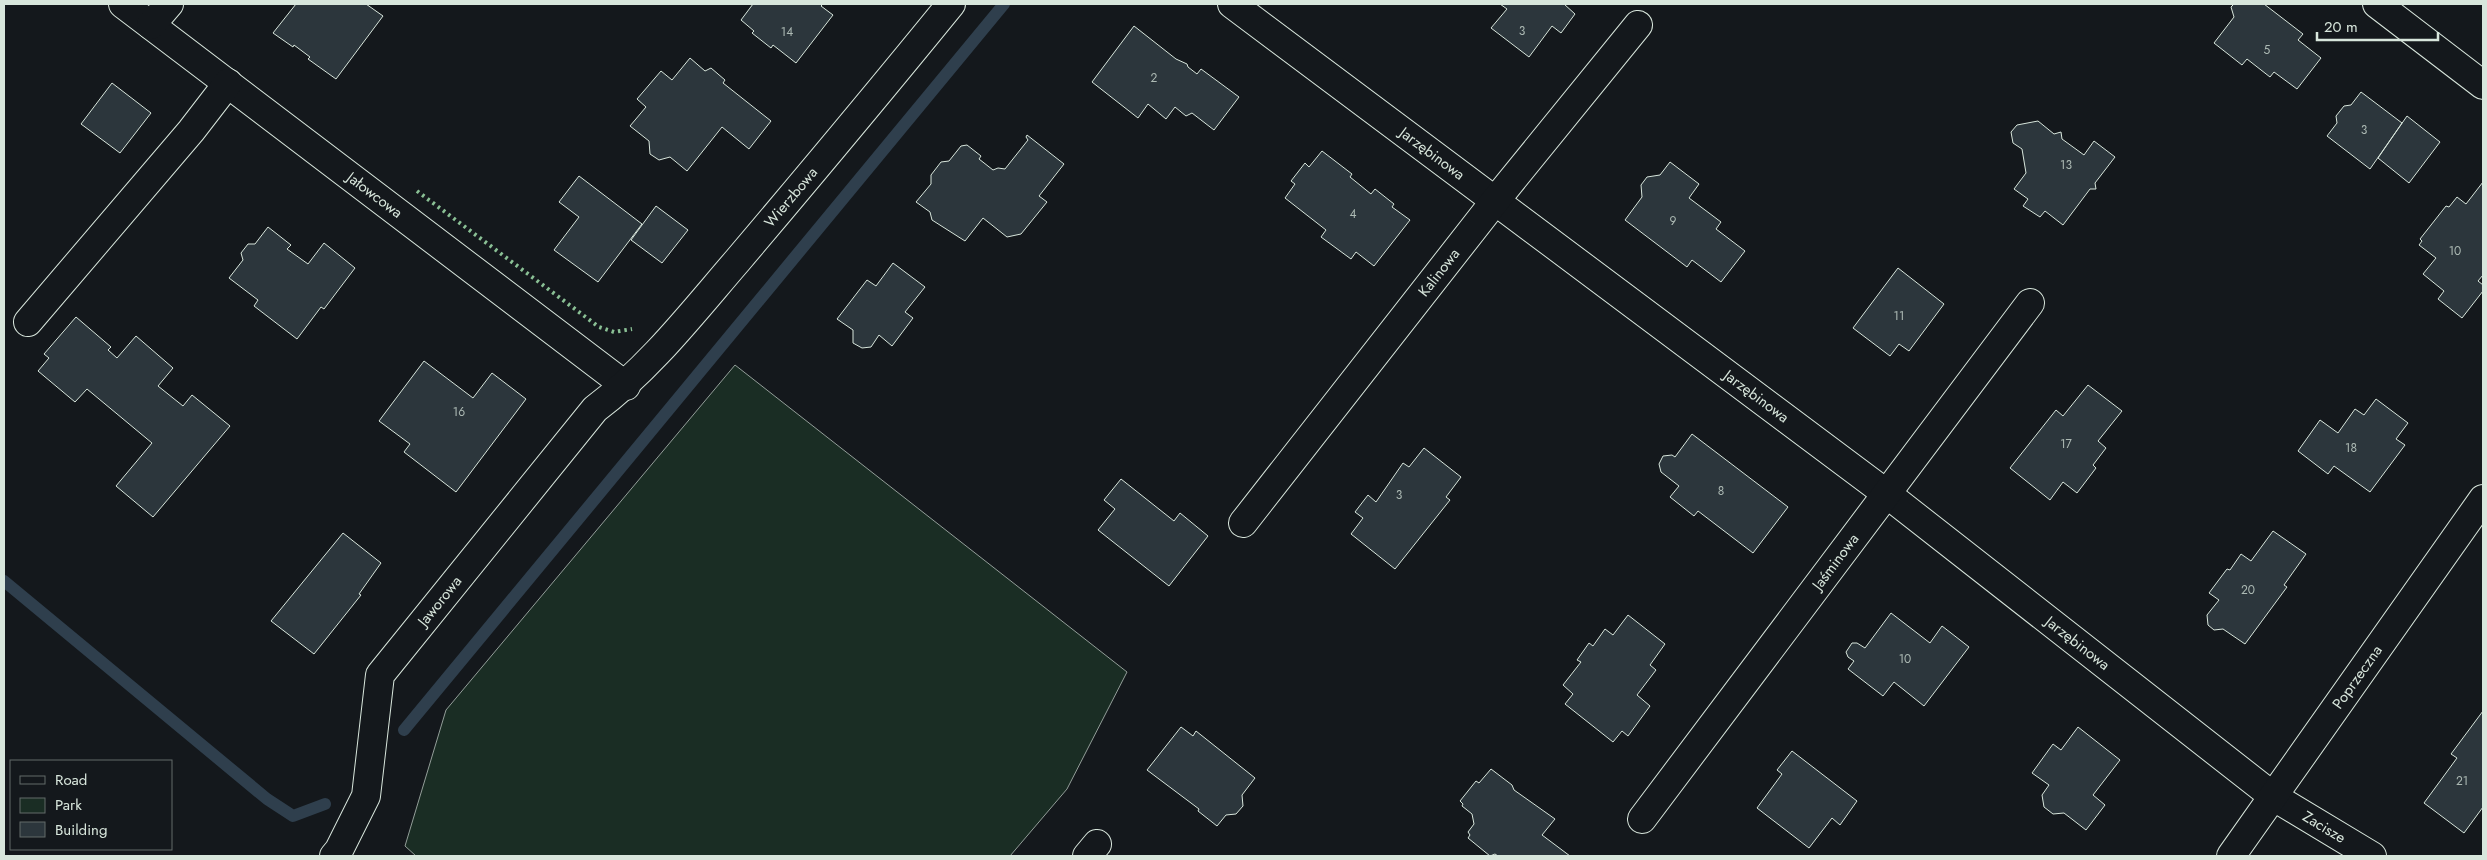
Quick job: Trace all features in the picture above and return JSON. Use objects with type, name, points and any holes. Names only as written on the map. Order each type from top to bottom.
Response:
[{"type":"street","name":"Jałowcowa","points":[[123,4],[626,386]]},
{"type":"street","points":[[150,25],[169,4]]},
{"type":"street","name":"Wierzbowa","points":[[626,386],[828,155],[951,4]]},
{"type":"street","name":"Jarzębinowa","points":[[1232,4],[1887,494],[2274,797]]},
{"type":"street","points":[[2377,4],[2483,85]]},
{"type":"street","name":"Kalinowa","points":[[1243,523],[1495,201],[1638,25]]},
{"type":"street","points":[[28,322],[191,131],[228,83]]},
{"type":"street","name":"Jaśminowa","points":[[1642,819],[2030,303]]},
{"type":"street","name":"Jaworowa","points":[[334,856],[339,850],[366,796],[380,675],[595,410],[626,386]]},
{"type":"street","name":"Poprzeczna","points":[[2231,856],[2483,499]]},
{"type":"street","name":"Zacisze","points":[[2274,797],[2372,856]]},
{"type":"green space","points":[[735,365],[1127,672],[1067,789],[1010,856],[416,856],[405,846],[446,710]]},
{"type":"building","points":[[296,4],[366,4],[383,16],[336,79],[308,59],[310,57],[294,45],[293,47],[273,33]]},
{"type":"building","points":[[753,4],[823,4],[821,6],[833,15],[796,63],[773,45],[771,48],[752,33],[754,31],[741,20]]},
{"type":"building","points":[[1500,4],[1564,4],[1575,14],[1561,33],[1552,26],[1529,57],[1491,28],[1507,9]]},
{"type":"building","points":[[2234,4],[2264,4],[2303,34],[2298,40],[2321,58],[2297,89],[2274,72],[2270,77],[2247,59],[2242,65],[2214,43],[2234,17],[2231,7]]},
{"type":"building","points":[[1134,26],[1176,59],[1187,64],[1197,74],[1201,69],[1239,97],[1214,130],[1192,113],[1186,116],[1175,107],[1166,119],[1148,104],[1138,118],[1092,82]]},
{"type":"building","points":[[690,58],[705,71],[711,68],[725,80],[723,83],[771,121],[749,149],[722,127],[687,171],[670,157],[659,160],[650,154],[649,141],[630,126],[646,107],[637,99],[661,71],[672,80]]},
{"type":"building","points":[[112,83],[151,113],[120,153],[81,124]]},
{"type":"building","points":[[2361,92],[2402,123],[2370,169],[2327,136],[2337,123],[2336,116],[2344,106],[2351,105]]},
{"type":"building","points":[[2407,116],[2440,142],[2409,183],[2378,158]]},
{"type":"building","points":[[2038,121],[2054,134],[2061,132],[2062,139],[2084,155],[2094,141],[2115,157],[2095,183],[2096,189],[2090,189],[2063,225],[2045,211],[2040,217],[2023,206],[2028,199],[2014,189],[2026,173],[2022,149],[2013,143],[2011,132],[2017,125]]},
{"type":"building","points":[[1027,135],[1064,164],[1039,196],[1047,202],[1021,234],[1007,237],[983,218],[965,241],[932,220],[930,212],[916,202],[931,184],[931,175],[941,162],[949,161],[961,146],[967,145],[981,156],[979,159],[993,170],[998,168],[1005,169],[1028,140]]},
{"type":"building","points":[[1322,151],[1352,174],[1350,177],[1371,194],[1375,189],[1394,204],[1392,207],[1410,220],[1374,266],[1356,252],[1351,259],[1321,237],[1326,230],[1285,198],[1295,184],[1291,181],[1305,163],[1309,167]]},
{"type":"building","points":[[1670,162],[1699,184],[1689,198],[1721,222],[1716,229],[1745,251],[1721,282],[1692,260],[1687,267],[1625,220],[1642,197],[1641,185],[1647,177],[1660,175]]},
{"type":"building","points":[[579,176],[642,224],[598,282],[554,250],[579,217],[559,202]]},
{"type":"building","points":[[2483,182],[2483,275],[2478,281],[2483,285],[2483,291],[2462,318],[2438,299],[2444,291],[2423,274],[2436,258],[2419,245],[2422,241],[2420,239],[2446,206],[2449,207],[2457,197],[2466,204]]},
{"type":"building","points":[[656,206],[688,230],[662,263],[631,240]]},
{"type":"building","points":[[268,227],[291,245],[287,249],[308,264],[324,243],[355,268],[324,309],[321,307],[297,339],[254,306],[258,300],[229,278],[243,260],[241,253],[248,244],[255,244]]},
{"type":"building","points":[[893,263],[925,287],[905,312],[913,318],[892,346],[879,335],[871,347],[862,348],[853,343],[853,330],[837,319],[867,280],[876,286]]},
{"type":"building","points":[[1898,268],[1944,304],[1909,351],[1899,344],[1890,356],[1853,328]]},
{"type":"building","points":[[76,317],[111,347],[108,350],[117,358],[136,336],[173,368],[158,386],[183,406],[192,395],[230,426],[153,517],[116,486],[152,443],[87,389],[75,402],[38,371],[49,358],[44,354]]},
{"type":"building","points":[[424,361],[473,398],[492,373],[526,399],[456,492],[404,452],[410,444],[379,421]]},
{"type":"building","points":[[2088,385],[2122,411],[2098,441],[2106,448],[2093,465],[2096,468],[2077,493],[2063,482],[2050,500],[2010,468],[2056,410],[2063,416]]},
{"type":"building","points":[[2376,399],[2408,423],[2396,439],[2405,445],[2370,492],[2334,466],[2328,474],[2298,451],[2320,420],[2338,433],[2355,409],[2364,415]]},
{"type":"building","points":[[1692,434],[1788,507],[1753,553],[1698,511],[1694,516],[1670,497],[1679,486],[1661,472],[1659,464],[1663,456],[1672,455],[1675,457]]},
{"type":"building","points":[[1424,448],[1461,477],[1446,497],[1450,500],[1395,569],[1351,534],[1363,518],[1355,512],[1368,495],[1376,502],[1403,463],[1409,467]]},
{"type":"building","points":[[1121,479],[1174,521],[1180,513],[1208,536],[1169,586],[1098,530],[1115,509],[1104,500]]},
{"type":"building","points":[[2273,531],[2306,554],[2284,585],[2287,587],[2245,644],[2223,629],[2214,630],[2208,625],[2207,615],[2219,600],[2209,593],[2227,569],[2230,570],[2241,554],[2251,561]]},
{"type":"building","points":[[343,533],[381,563],[359,594],[361,595],[314,654],[271,621]]},
{"type":"building","points":[[1891,613],[1930,643],[1942,626],[1969,647],[1924,706],[1894,682],[1883,696],[1848,669],[1854,661],[1848,657],[1846,652],[1852,643],[1857,643],[1865,648]]},
{"type":"building","points":[[1628,615],[1665,644],[1650,665],[1656,670],[1637,695],[1650,706],[1628,736],[1622,731],[1613,742],[1565,704],[1573,694],[1563,685],[1581,662],[1577,660],[1589,643],[1593,646],[1605,629],[1613,635]]},
{"type":"building","points":[[2483,711],[2483,807],[2464,833],[2424,803],[2457,758],[2451,754]]},
{"type":"building","points":[[1181,727],[1193,736],[1196,731],[1255,778],[1242,795],[1243,806],[1236,814],[1226,815],[1217,826],[1198,811],[1199,809],[1147,770]]},
{"type":"building","points":[[2078,727],[2120,760],[2093,795],[2105,805],[2086,830],[2064,813],[2053,814],[2044,807],[2042,795],[2049,785],[2032,773],[2053,744],[2061,750]]},
{"type":"building","points":[[1792,751],[1857,801],[1840,825],[1832,818],[1809,848],[1757,808],[1782,774],[1777,770]]},
{"type":"building","points":[[1491,769],[1512,785],[1514,790],[1555,819],[1542,835],[1570,856],[1498,856],[1495,854],[1490,856],[1468,838],[1470,835],[1468,832],[1474,824],[1472,814],[1462,806],[1463,804],[1460,801],[1476,781],[1479,783]]},
{"type":"waterway","points":[[404,730],[1004,4]]},
{"type":"waterway","points":[[4,581],[267,799],[293,816],[325,804]]},
{"type":"hedge","points":[[417,191],[599,327],[614,332],[632,329]]}]
